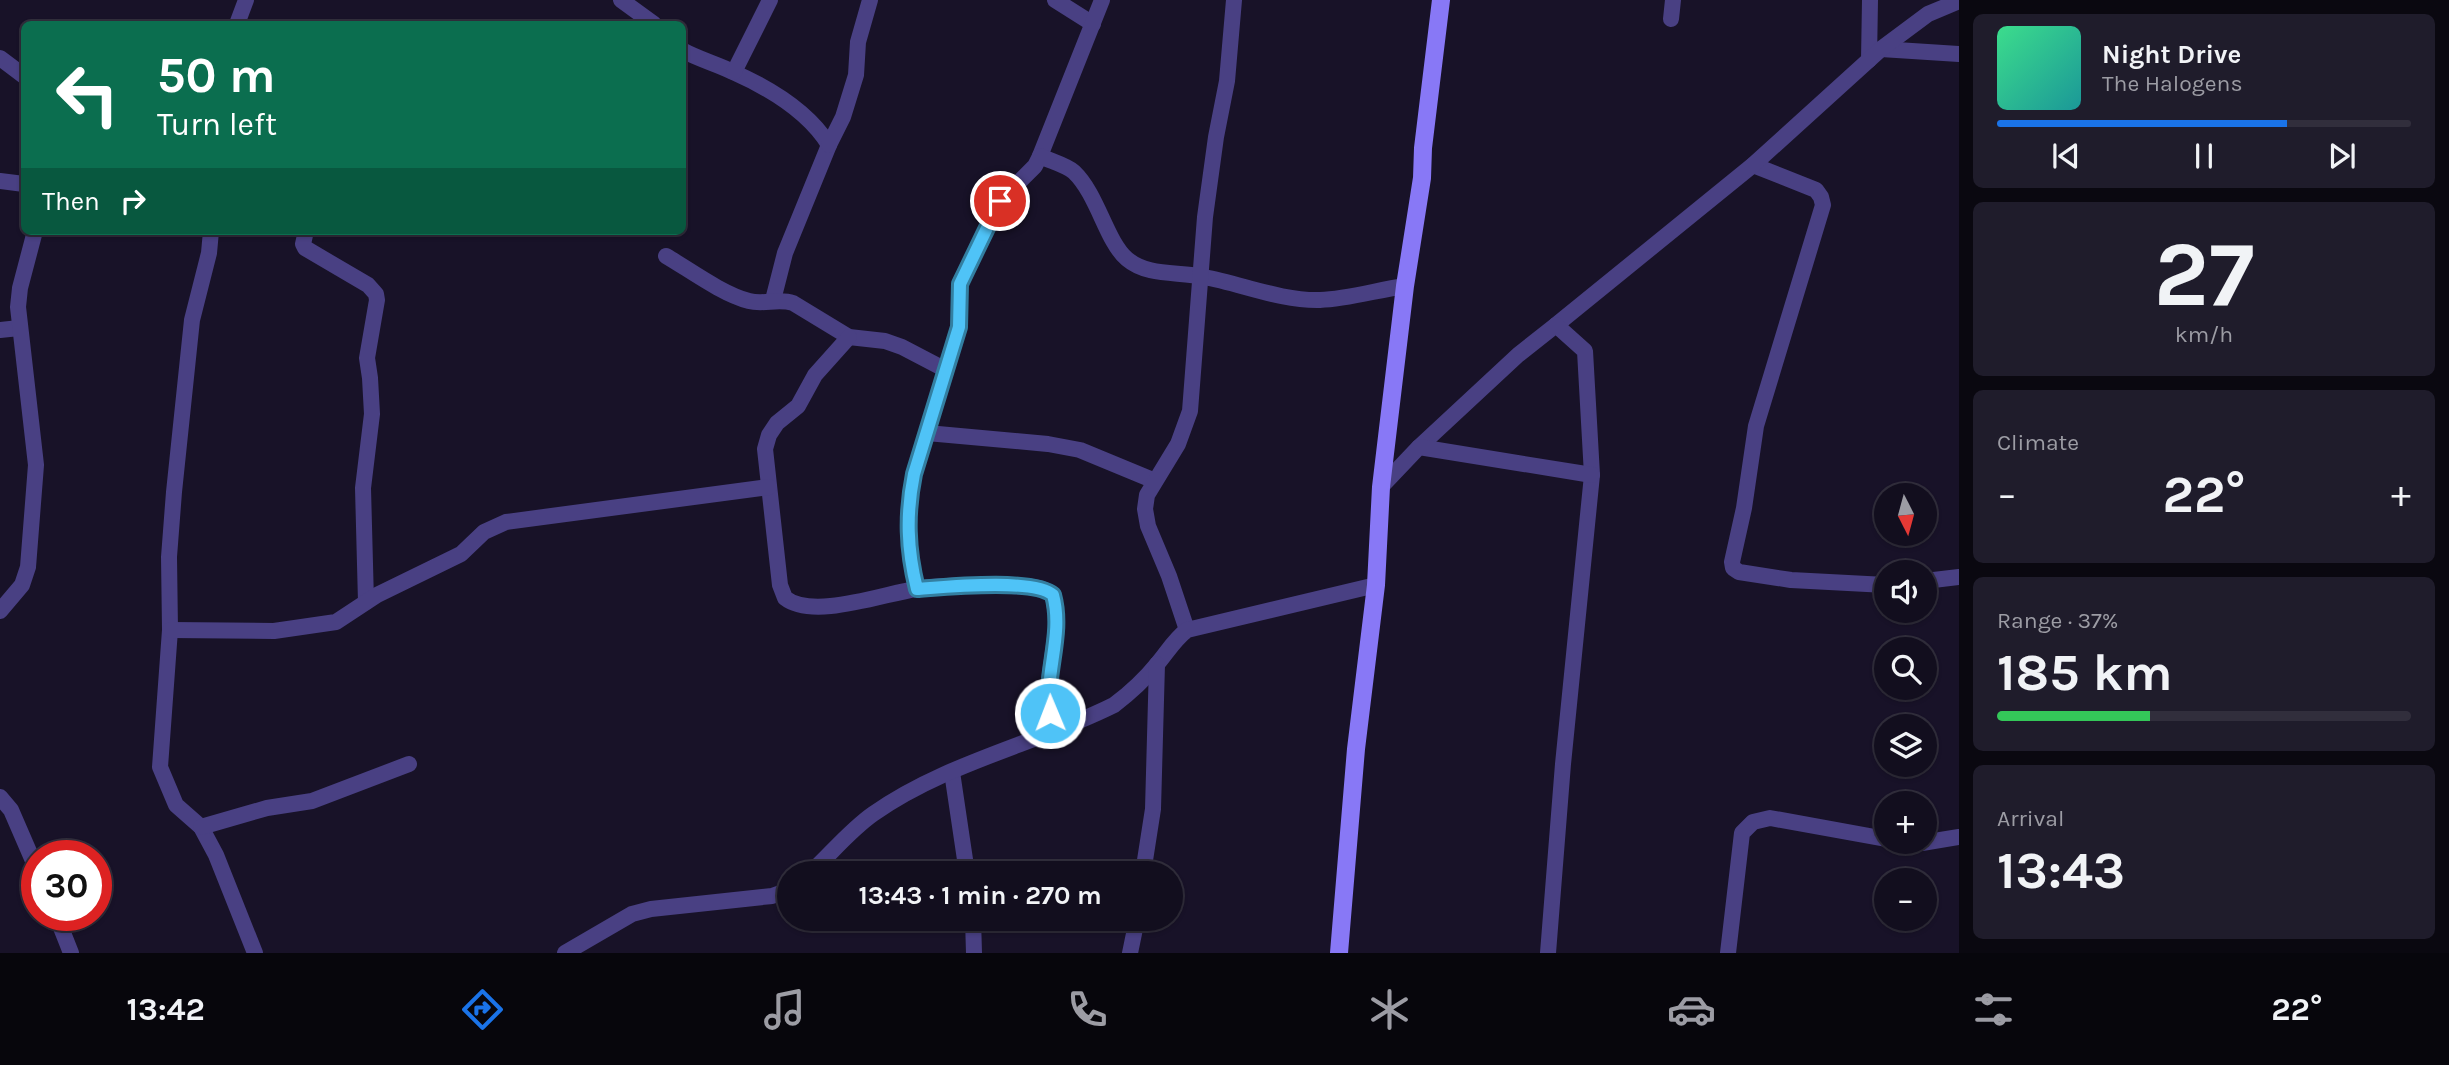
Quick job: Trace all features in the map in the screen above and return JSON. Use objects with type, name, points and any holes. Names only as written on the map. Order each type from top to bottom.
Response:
[{"type":"street","points":[[238,21],[246,0]]},
{"type":"street","points":[[621,0],[650,21]]},
{"type":"street","points":[[734,72],[770,0]]},
{"type":"street","points":[[773,300],[785,253],[828,151],[828,145],[843,117],[856,75],[858,43],[870,0]]},
{"type":"street","points":[[1055,0],[1093,24]]},
{"type":"street","points":[[917,589],[909,550],[908,518],[914,474],[960,320],[960,284],[1000,201],[1035,166],[1040,156],[1102,0]]},
{"type":"street","points":[[1187,630],[1170,576],[1148,526],[1145,509],[1147,495],[1178,444],[1190,411],[1205,217],[1227,81],[1234,0]]},
{"type":"street","points":[[1339,953],[1356,749],[1376,585],[1381,487],[1405,286],[1422,178],[1423,148],[1441,0]]},
{"type":"street","points":[[1671,19],[1673,0]]},
{"type":"street","points":[[1870,0],[1875,55]]},
{"type":"street","points":[[1381,487],[1419,447],[1518,355],[1753,165],[1875,55],[1928,14],[1959,1]]},
{"type":"street","points":[[686,52],[734,72],[790,104],[828,145]]},
{"type":"street","points":[[1875,55],[1959,54]]},
{"type":"street","points":[[0,58],[21,74]]},
{"type":"street","points":[[1040,156],[1073,172],[1097,205],[1116,246],[1125,258],[1135,265],[1158,272],[1201,276],[1297,299],[1337,299],[1405,286]]},
{"type":"street","points":[[1753,165],[1816,190],[1823,205],[1756,426],[1733,568],[1738,572],[1791,580],[1874,584]]},
{"type":"street","points":[[0,181],[21,184]]},
{"type":"street","points":[[0,611],[22,585],[28,567],[31,541],[36,465],[19,328],[20,289],[34,235]]},
{"type":"street","points":[[210,235],[192,320],[174,492],[169,557],[170,630],[160,767],[176,805],[201,827],[216,855],[255,953]]},
{"type":"street","points":[[305,235],[305,248],[368,285],[376,294],[377,300],[367,358],[372,414],[363,488],[366,602]]},
{"type":"street","points":[[666,256],[737,297],[752,302],[773,300],[793,303],[849,337],[885,341],[946,370]]},
{"type":"street","points":[[1548,953],[1563,764],[1592,475],[1585,351],[1556,325]]},
{"type":"street","points":[[0,330],[19,328]]},
{"type":"street","points":[[849,337],[815,375],[798,406],[777,423],[769,435],[765,449],[780,585],[785,598],[802,607],[832,605],[917,589],[993,585],[1048,590],[1053,595],[1057,623],[1047,695],[1053,732]]},
{"type":"street","points":[[927,433],[1048,444],[1080,450],[1155,481]]},
{"type":"street","points":[[1419,447],[1592,475]]},
{"type":"street","points":[[170,630],[274,631],[324,624],[345,618],[366,602],[461,554],[484,533],[506,522],[769,487]]},
{"type":"street","points":[[1937,580],[1959,577]]},
{"type":"street","points":[[823,861],[873,814],[952,772],[1114,705],[1129,694],[1187,630],[1376,585]]},
{"type":"street","points":[[1145,861],[1153,810],[1157,664]]},
{"type":"street","points":[[201,827],[267,808],[312,801],[409,764]]},
{"type":"street","points":[[952,772],[965,861]]},
{"type":"street","points":[[0,797],[11,810],[24,840]]},
{"type":"street","points":[[1728,953],[1742,833],[1753,822],[1770,818],[1874,837]]},
{"type":"street","points":[[1937,841],[1959,837]]},
{"type":"street","points":[[565,953],[632,914],[651,909],[777,894]]},
{"type":"street","points":[[62,931],[71,953]]},
{"type":"street","points":[[973,931],[974,953]]},
{"type":"street","points":[[1130,953],[1135,931]]},
{"type":"route","points":[[1000,201],[960,284],[959,327],[909,498],[909,550],[917,589],[993,585],[1035,587],[1048,590],[1053,595],[1057,623],[1047,695],[1050,713]]}]
